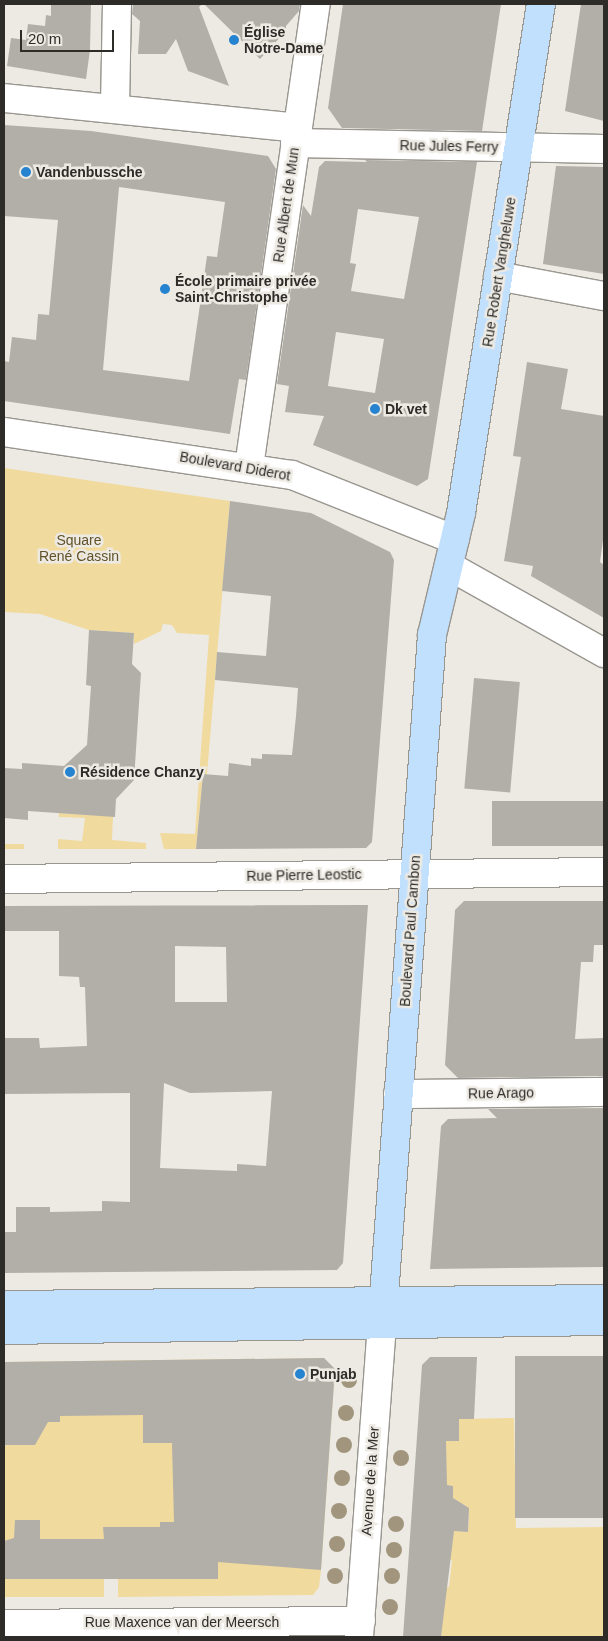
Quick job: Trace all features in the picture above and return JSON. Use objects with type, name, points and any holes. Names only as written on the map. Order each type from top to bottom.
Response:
[{"type":"main road","name":"Rue Robert Vangheluwe","points":[[452,553],[541,4]]},
{"type":"main road","name":"Boulevard Paul Cambon","points":[[382,1313],[432,635],[452,553]]},
{"type":"main road","points":[[4,1330],[382,1313],[604,1299]]},
{"type":"main road","points":[[4,1305],[382,1313],[604,1321]]},
{"type":"street","points":[[115,107],[117,4]]},
{"type":"street","name":"Rue Albert de Mun","points":[[249,466],[316,4]]},
{"type":"street","name":"Rue Jules Ferry","points":[[4,98],[115,107],[296,135],[518,148],[604,149]]},
{"type":"street","points":[[498,276],[604,296]]},
{"type":"street","name":"Boulevard Diderot","points":[[4,432],[249,466],[310,481],[452,553],[604,653]]},
{"type":"street","name":"Rue Pierre Leostic","points":[[4,879],[604,872]]},
{"type":"street","name":"Rue Arago","points":[[398,1094],[604,1092]]},
{"type":"street","name":"Avenue de la Mer","points":[[360,1629],[382,1313]]},
{"type":"street","name":"Rue Maxence van der Meersch","points":[[4,1624],[360,1629]]},
{"type":"green space","name":"Square René Cassin","points":[[4,468],[230,501],[207,774],[203,775],[196,849],[164,849],[160,833],[195,834],[209,635],[177,633],[172,625],[163,624],[161,631],[134,644],[134,633],[89,630],[40,614],[4,612]]},
{"type":"green space","points":[[59,813],[113,816],[112,840],[146,843],[146,849],[58,849],[58,839],[82,841],[85,818],[59,817]]},
{"type":"green space","points":[[4,844],[24,844],[24,849],[4,849]]},
{"type":"green space","points":[[324,1358],[335,1369],[321,1570],[319,1587],[313,1595],[118,1597],[118,1579],[104,1579],[104,1597],[4,1597],[4,1362]]},
{"type":"green space","points":[[514,1418],[516,1528],[604,1527],[604,1637],[441,1637],[445,1587],[449,1587],[452,1560],[446,1559],[449,1530],[468,1532],[469,1513],[465,1505],[453,1502],[453,1486],[447,1485],[433,1441],[459,1419]]},
{"type":"building","points":[[51,4],[91,4],[90,50],[86,79],[7,66],[11,38],[26,40],[28,24],[45,26],[46,15],[51,16]]},
{"type":"building","points":[[133,4],[202,4],[199,7],[229,86],[188,71],[176,39],[166,54],[138,54],[140,21],[132,14]]},
{"type":"building","points":[[204,4],[300,4],[299,11],[286,26],[286,31],[260,59]]},
{"type":"building","points":[[343,4],[501,4],[482,131],[342,128],[328,108]]},
{"type":"building","points":[[581,4],[604,4],[604,121],[565,111]]},
{"type":"building","name":"École primaire privée Saint-Christophe","points":[[4,125],[91,131],[268,156],[276,169],[246,380],[239,379],[230,434],[4,401],[4,361],[9,362],[12,337],[36,340],[38,314],[49,315],[58,220],[4,216]],"holes":[[[119,187],[225,202],[217,257],[207,256],[189,381],[103,370]]]},
{"type":"building","points":[[365,160],[477,162],[428,479],[417,486],[313,445],[324,416],[285,412],[289,386],[277,384],[303,205],[311,216],[319,167],[325,161],[367,162]],"holes":[[[358,209],[419,217],[404,299],[351,291],[356,264],[350,263]],[[336,332],[384,339],[375,393],[328,386]]]},
{"type":"building","points":[[556,166],[604,167],[604,274],[543,264]]},
{"type":"building","points":[[527,362],[568,369],[561,409],[604,416],[604,533],[600,562],[604,565],[604,618],[531,576],[533,566],[504,561],[521,457],[513,456]]},
{"type":"building","points":[[230,501],[311,513],[390,552],[394,560],[372,842],[366,848],[196,849],[203,774],[228,776],[229,763],[251,766],[251,758],[262,759],[262,754],[292,755],[296,716],[298,688],[215,680],[217,652],[266,656],[271,596],[222,591]]},
{"type":"building","name":"Résidence Chanzy","points":[[89,630],[134,633],[132,664],[141,673],[134,780],[116,799],[115,817],[28,811],[28,820],[4,818],[4,768],[22,769],[22,763],[64,766],[87,745],[91,686],[86,685]]},
{"type":"building","points":[[474,678],[520,682],[510,793],[464,789]]},
{"type":"building","points":[[492,801],[604,801],[604,846],[492,846]]},
{"type":"building","points":[[464,901],[604,901],[604,945],[594,945],[593,962],[581,962],[575,1039],[604,1038],[604,1076],[458,1078],[445,1065],[455,910]]},
{"type":"building","points":[[368,905],[343,1263],[337,1270],[4,1273],[4,1232],[16,1232],[16,1207],[50,1207],[50,1212],[102,1211],[102,1201],[130,1202],[130,1093],[4,1094],[4,1038],[39,1038],[40,1048],[87,1046],[85,987],[80,987],[79,977],[59,976],[59,931],[4,931],[4,906]],"holes":[[[175,946],[226,947],[227,1002],[175,1002]],[[164,1083],[190,1093],[272,1091],[266,1166],[237,1164],[237,1171],[160,1168]]]},
{"type":"building","points":[[604,1108],[604,1267],[430,1269],[441,1126],[448,1119],[497,1118],[488,1109]]},
{"type":"building","points":[[515,1356],[604,1356],[604,1518],[515,1518]]},
{"type":"building","points":[[430,1357],[477,1357],[474,1419],[459,1419],[459,1441],[446,1441],[447,1485],[453,1486],[453,1498],[469,1508],[468,1532],[454,1531],[441,1637],[403,1637],[422,1365]]},
{"type":"building","points":[[324,1358],[335,1369],[321,1570],[218,1562],[218,1579],[4,1579],[4,1541],[14,1538],[15,1520],[40,1520],[40,1539],[104,1539],[103,1527],[160,1527],[160,1522],[174,1522],[172,1443],[143,1443],[143,1415],[60,1416],[60,1422],[48,1422],[35,1445],[4,1445],[4,1362]]},
{"type":"place","name":"Église Notre-Dame","points":[[234,40]]},
{"type":"place","name":"Vandenbussche","points":[[26,172]]},
{"type":"place","name":"École primaire privée Saint-Christophe","points":[[165,289]]},
{"type":"place","name":"Dk vet","points":[[375,409]]},
{"type":"place","name":"Résidence Chanzy","points":[[70,772]]},
{"type":"place","name":"Punjab","points":[[300,1374]]}]
